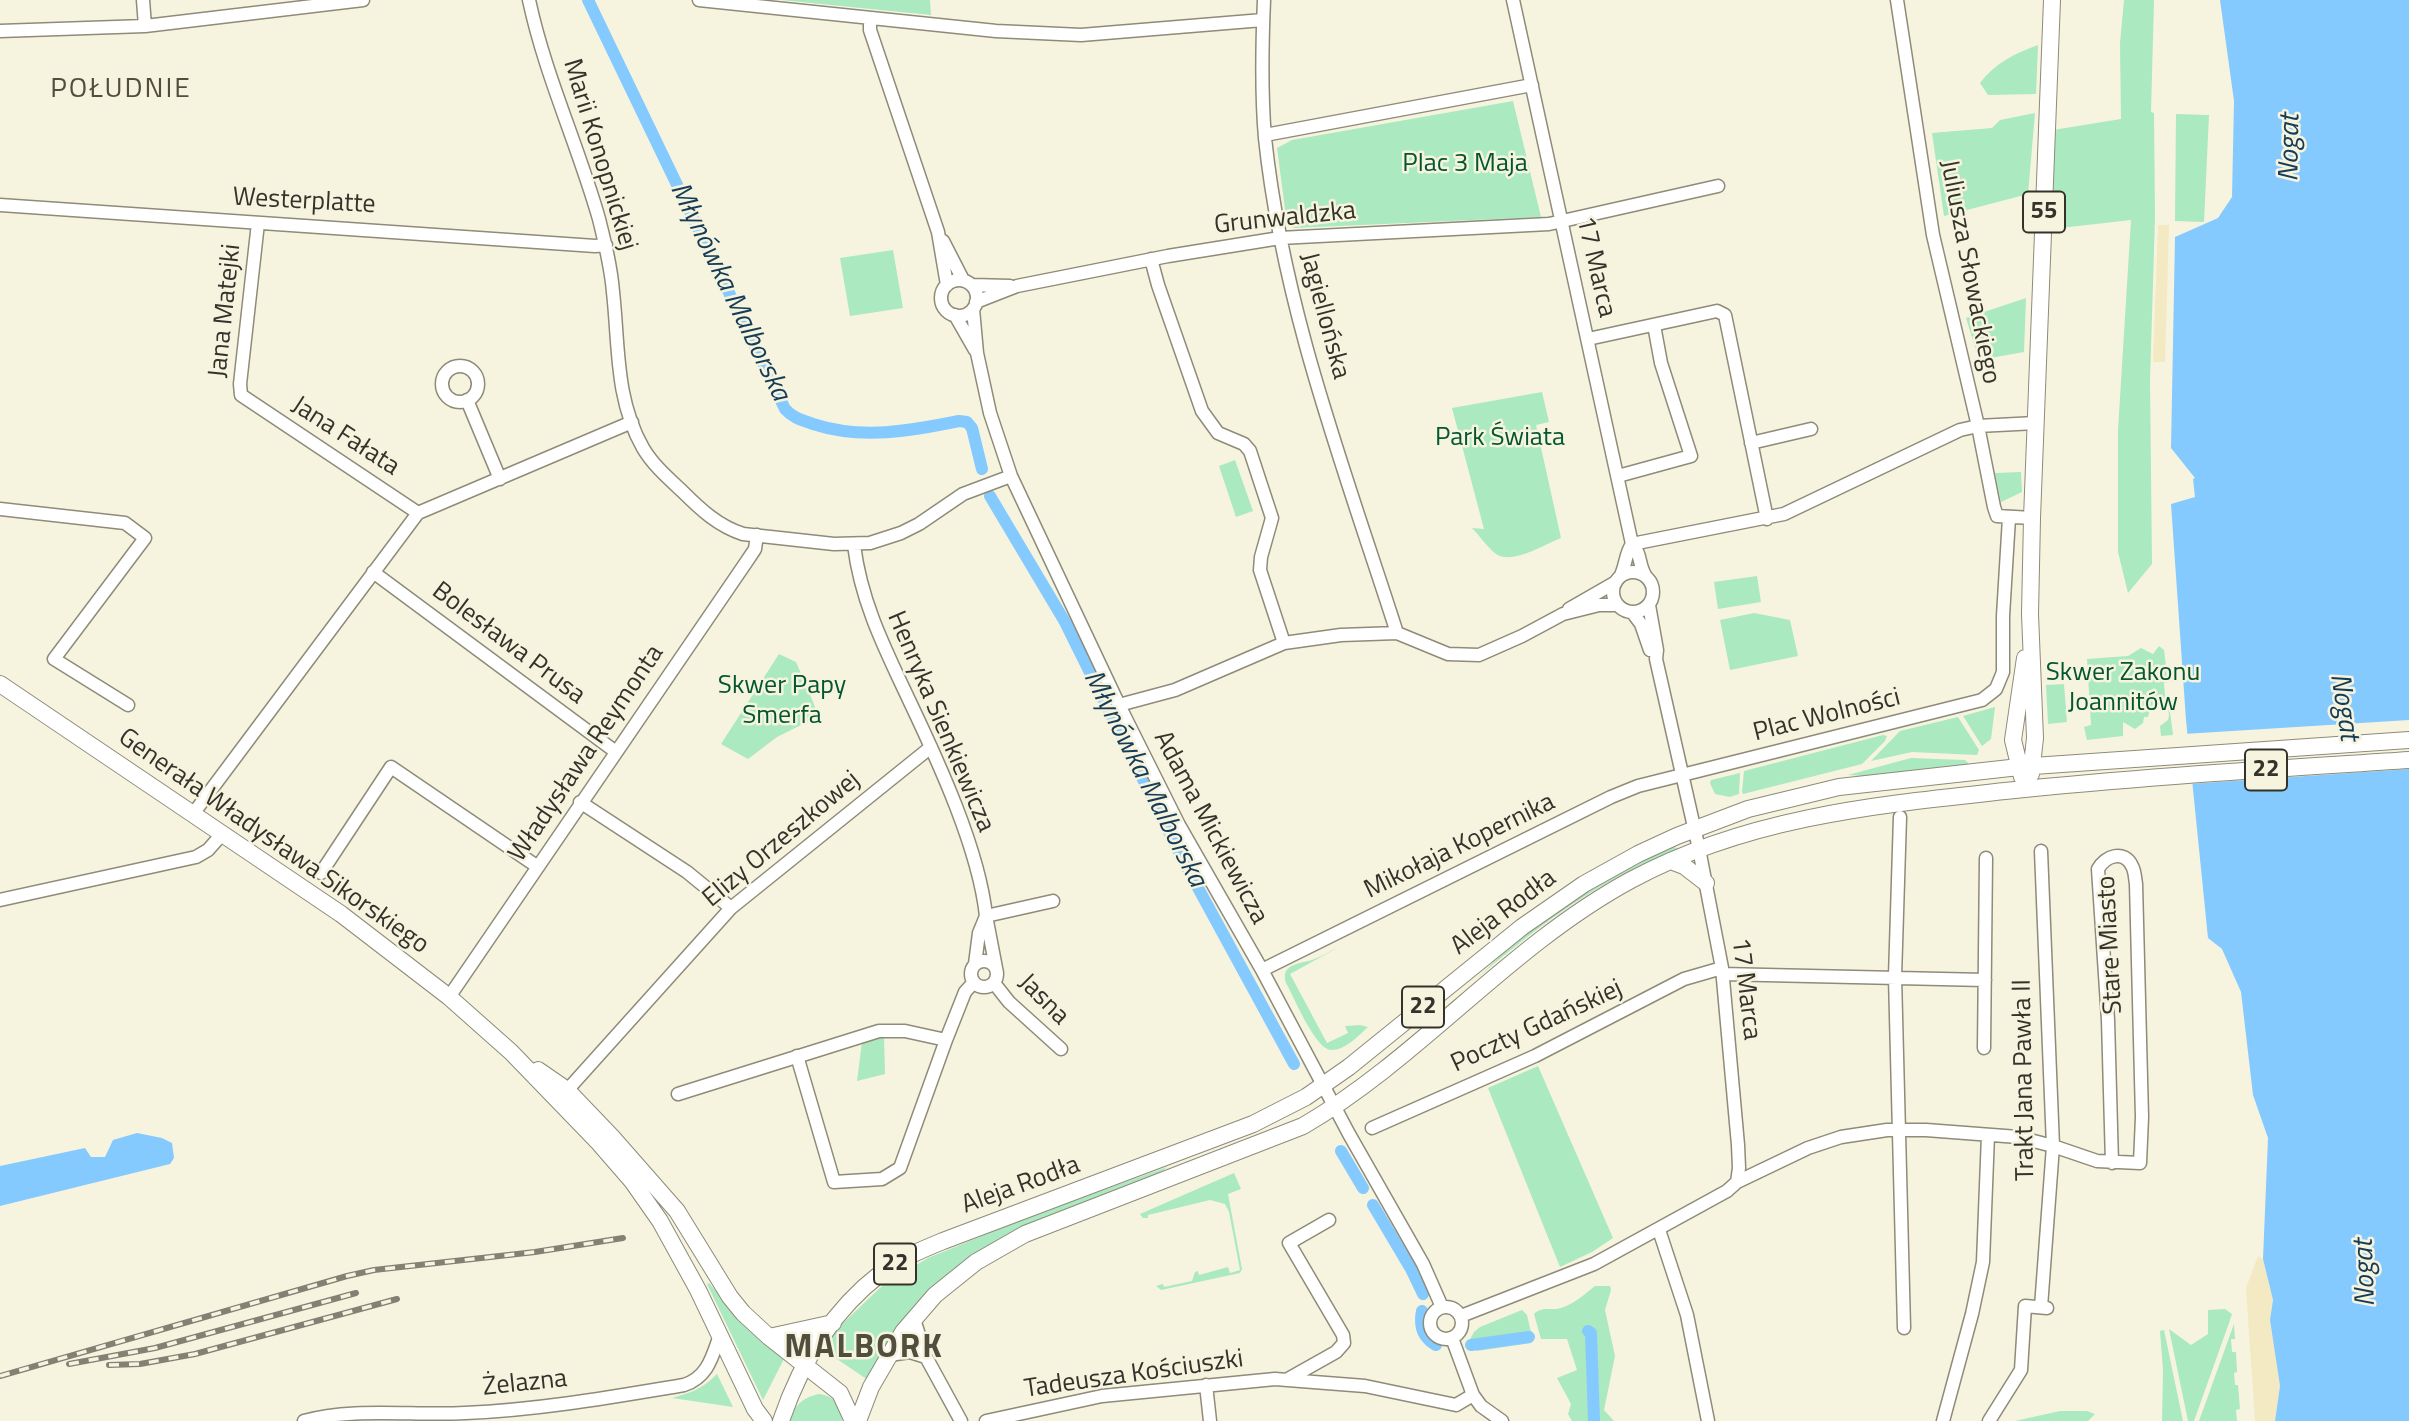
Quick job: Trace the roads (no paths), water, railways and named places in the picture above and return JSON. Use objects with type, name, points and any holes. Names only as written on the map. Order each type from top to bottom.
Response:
[{"type":"main road","name":"55","points":[[2026,789],[2026,766],[2035,738],[2030,614],[2032,519],[2052,0]]},
{"type":"main road","name":"55","points":[[2026,766],[2013,740],[2030,614]]},
{"type":"main road","name":"Generała Władysława Sikorskiego","points":[[0,684],[341,914],[449,997],[562,1096],[677,1212],[730,1297],[743,1313],[769,1337],[841,1393],[855,1421]]},
{"type":"main road","name":"Aleja Rodła","points":[[804,1365],[833,1323],[880,1274],[943,1241],[1253,1124],[1291,1105],[1356,1062],[1522,927],[1561,899],[1608,870],[1694,829],[1748,809],[1839,787],[2026,766],[2409,740]]},
{"type":"main road","name":"Aleja Rodła","points":[[855,1421],[889,1355],[914,1319],[935,1295],[959,1274],[999,1247],[1026,1234],[1292,1132],[1335,1107],[1364,1085],[1528,948],[1630,881],[1699,849],[1744,833],[1829,812],[2122,780],[2409,760]]},
{"type":"main road","points":[[1671,861],[1684,866],[1706,883]]},
{"type":"main road","name":"Generała Władysława Sikorskiego","points":[[562,1096],[632,1181],[660,1222],[720,1335],[748,1396],[764,1421]]},
{"type":"main road","points":[[769,1337],[833,1323]]},
{"type":"main road","name":"22","points":[[780,1421],[804,1365]]},
{"type":"street","points":[[143,0],[145,26]]},
{"type":"street","points":[[0,31],[145,26],[363,0]]},
{"type":"street","name":"Marii Konopnickiej","points":[[529,0],[541,46],[606,245],[614,294],[620,380],[632,422],[643,447],[659,469],[698,507],[730,530],[855,545],[901,533],[919,524],[962,494],[1011,476]]},
{"type":"street","points":[[699,0],[996,31],[1081,35],[1263,20]]},
{"type":"street","name":"Jagiellońska","points":[[1264,0],[1262,64],[1265,135],[1280,238],[1301,333],[1397,634]]},
{"type":"street","name":"17 Marca","points":[[1513,0],[1632,544],[1639,552],[1641,568],[1645,575]]},
{"type":"street","name":"Juliusza Słowackiego","points":[[1897,0],[1933,234],[1997,516],[2009,518]]},
{"type":"street","points":[[870,18],[870,30],[938,232],[947,285]]},
{"type":"street","points":[[1265,135],[1532,85]]},
{"type":"street","name":"Grunwaldzka","points":[[975,306],[1017,286],[1151,259],[1280,238],[1546,225],[1718,186]]},
{"type":"street","name":"Westerplatte","points":[[0,205],[606,245]]},
{"type":"street","name":"Jana Matejki","points":[[247,400],[240,390],[258,223]]},
{"type":"street","points":[[938,232],[976,293],[975,306],[965,314],[955,315],[946,310],[942,294],[947,285],[952,281],[968,283]]},
{"type":"street","points":[[1151,259],[1202,411],[1218,433],[1244,444],[1250,451],[1272,518],[1260,570],[1284,643]]},
{"type":"street","name":"Grunwaldzka","points":[[968,283],[1017,286]]},
{"type":"street","name":"Adama Mickiewicza","points":[[975,306],[977,353],[990,413],[1011,476],[1119,705],[1180,825],[1423,1264],[1442,1307]]},
{"type":"street","points":[[1588,339],[1717,311],[1725,315],[1767,519]]},
{"type":"street","name":"Adama Mickiewicza","points":[[955,315],[977,353]]},
{"type":"street","points":[[1618,476],[1679,460],[1691,456],[1692,453],[1661,363],[1654,325]]},
{"type":"street","name":"Jana Fałata","points":[[247,400],[418,513]]},
{"type":"street","points":[[467,400],[500,478]]},
{"type":"street","points":[[193,814],[418,513],[632,422]]},
{"type":"street","points":[[1119,705],[1175,690],[1284,643],[1341,635],[1397,634],[1448,654],[1479,655],[1522,636],[1563,614],[1573,605],[1608,589],[1625,569],[1627,552],[1632,544],[1767,519],[1793,510],[1960,430],[1978,426],[2036,424]]},
{"type":"street","points":[[1751,443],[1811,429]]},
{"type":"street","points":[[0,509],[125,523],[145,538],[54,659],[128,705]]},
{"type":"street","points":[[2009,518],[2032,519]]},
{"type":"street","name":"Plac Wolności","points":[[1681,774],[1982,700],[1996,689],[2003,672],[2003,616],[2009,518]]},
{"type":"street","name":"Władysława Reymonta","points":[[449,997],[755,549],[757,535]]},
{"type":"street","name":"Henryka Sienkiewicza","points":[[855,545],[858,576],[876,631],[932,747],[976,867],[996,968]]},
{"type":"street","name":"Bolesława Prusa","points":[[373,572],[616,752]]},
{"type":"street","points":[[1563,614],[1598,605],[1618,605],[1632,612],[1638,611],[1649,605],[1653,592],[1650,580],[1645,575],[1632,572],[1618,579],[1613,594],[1618,605]]},
{"type":"street","name":"17 Marca","points":[[1649,605],[1657,650],[1656,659],[1699,849],[1722,971],[1739,1157],[1737,1182]]},
{"type":"street","name":"17 Marca","points":[[1632,612],[1641,624],[1651,653],[1656,659]]},
{"type":"street","name":"Elizy Orzeszkowej","points":[[562,1096],[731,908],[932,747]]},
{"type":"street","points":[[321,873],[391,768],[538,867]]},
{"type":"street","name":"Mikołaja Kopernika","points":[[1262,970],[1611,797],[1681,774]]},
{"type":"street","points":[[580,802],[688,872],[731,908]]},
{"type":"street","points":[[1677,836],[1688,804]]},
{"type":"street","points":[[1900,817],[1895,977],[1904,1328]]},
{"type":"street","points":[[0,901],[196,857],[208,850],[223,833]]},
{"type":"street","name":"Trakt Jana Pawła II","points":[[1989,1421],[2021,1370],[2025,1306],[2045,1308],[2053,1146],[2041,851]]},
{"type":"street","name":"Stare Miasto","points":[[1461,1317],[1574,1273],[1659,1230],[1727,1191],[1737,1182],[1808,1148],[1857,1134],[1899,1129],[2018,1137],[2097,1161],[2112,1163],[2140,1163],[2142,1142],[2136,884],[2129,861],[2117,856],[2104,860],[2098,869],[2108,1020],[2112,1163]]},
{"type":"street","points":[[1984,1048],[1986,858]]},
{"type":"street","points":[[986,916],[1053,901]]},
{"type":"street","name":"Henryka Sienkiewicza","points":[[975,964],[979,933],[986,916]]},
{"type":"street","points":[[988,961],[996,968],[998,976],[994,983],[984,987],[974,982],[971,974],[975,964],[988,961]]},
{"type":"street","name":"Poczty Gdańskiej","points":[[1371,1128],[1535,1056],[1685,979],[1722,971],[1895,977]]},
{"type":"street","points":[[1895,977],[1985,980]]},
{"type":"street","points":[[797,1056],[834,1181],[882,1179],[901,1168],[946,1040],[965,992],[974,982]]},
{"type":"street","name":"Jasna","points":[[994,983],[1009,1002],[1061,1049]]},
{"type":"street","points":[[678,1094],[879,1031],[905,1031],[946,1040]]},
{"type":"street","points":[[1943,1421],[1983,1262],[1988,1135]]},
{"type":"street","name":"Tadeusza Kościuszki","points":[[1288,1379],[1336,1352],[1344,1340],[1289,1243],[1329,1220]]},
{"type":"street","points":[[1659,1230],[1687,1317],[1709,1421]]},
{"type":"street","points":[[1442,1307],[1454,1309],[1461,1317],[1461,1329],[1452,1338],[1440,1338],[1430,1328],[1432,1314],[1442,1307]]},
{"type":"street","points":[[914,1319],[926,1357],[961,1421]]},
{"type":"street","name":"Żelazna","points":[[304,1421],[330,1415],[365,1418],[470,1413],[625,1395],[684,1385],[697,1379],[708,1368],[720,1335]]},
{"type":"street","points":[[1452,1338],[1473,1395],[1482,1406],[1502,1421]]},
{"type":"street","points":[[889,1355],[910,1352],[926,1357]]},
{"type":"street","name":"Tadeusza Kościuszki","points":[[986,1421],[1102,1396],[1288,1379],[1365,1386],[1456,1405],[1473,1395]]},
{"type":"street","points":[[1206,1385],[1210,1421]]},
{"type":"water","name":"Nogat","points":[[2220,0],[2409,0],[2409,1421],[2275,1421],[2280,1386],[2270,1320],[2273,1300],[2263,1259],[2268,1138],[2253,1095],[2241,992],[2222,949],[2208,938],[2186,720],[2171,504],[2195,497],[2195,478],[2171,448],[2175,237],[2218,218],[2232,197],[2234,101]]},
{"type":"water","points":[[137,1133],[172,1143],[174,1158],[170,1164],[0,1206],[0,1166],[85,1148],[91,1157],[105,1157],[113,1140]]},
{"type":"waterway","name":"Młynówka Malborska","points":[[588,0],[785,409],[794,417],[805,421],[850,432],[886,432],[967,422],[972,428],[982,469]]},
{"type":"waterway","name":"Młynówka Malborska","points":[[990,496],[1065,622],[1185,864],[1294,1064]]},
{"type":"waterway","name":"Młynówka Malborska","points":[[1341,1151],[1363,1188]]},
{"type":"waterway","name":"Młynówka Malborska","points":[[1373,1205],[1423,1294]]},
{"type":"waterway","name":"Młynówka Malborska","points":[[1422,1311],[1423,1331],[1436,1345]]},
{"type":"waterway","name":"Młynówka Malborska","points":[[1588,1331],[1591,1333],[1594,1421]]},
{"type":"waterway","name":"Młynówka Malborska","points":[[1471,1345],[1529,1337]]},
{"type":"railway","points":[[0,1376],[374,1270],[535,1252],[623,1238]]},
{"type":"railway","points":[[69,1364],[155,1348],[356,1293]]},
{"type":"railway","points":[[109,1365],[140,1364],[195,1354],[397,1299]]},
{"type":"district","name":"POŁUDNIE","points":[[121,90]]},
{"type":"district","name":"MALBORK","points":[[864,1349]]},
{"type":"park label","name":"Plac 3 Maja","points":[[1465,165]]},
{"type":"park label","name":"Park Świata","points":[[1500,439]]},
{"type":"park label","name":"Skwer Zakonu Joannitów","points":[[2123,689]]},
{"type":"park label","name":"Skwer Papy Smerfa","points":[[782,702]]}]
